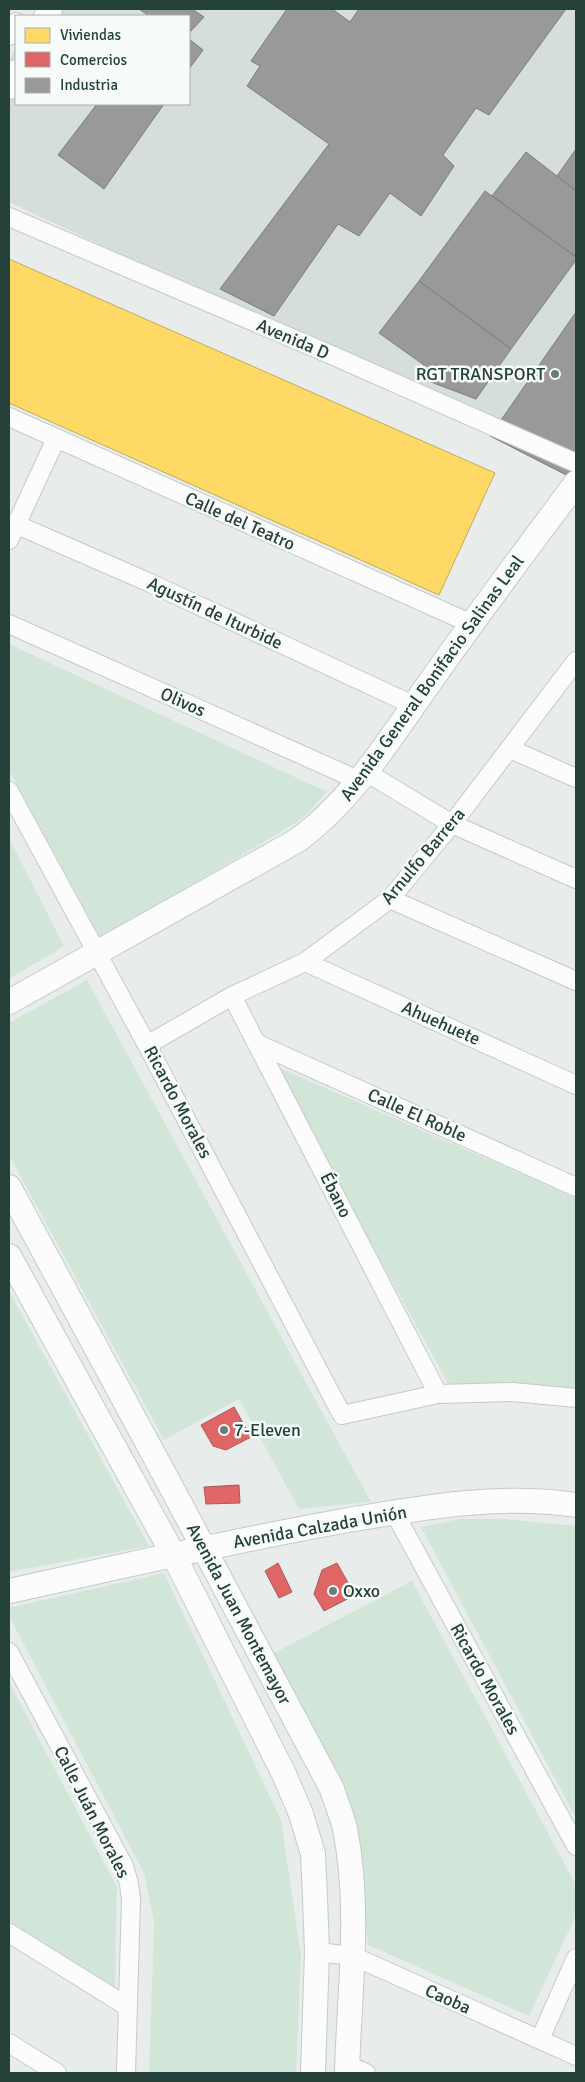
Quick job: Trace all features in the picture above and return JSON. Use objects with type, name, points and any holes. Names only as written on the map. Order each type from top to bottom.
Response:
[{"type":"street","points":[[9,36],[15,24]]},
{"type":"street","points":[[9,87],[15,74]]},
{"type":"street","name":"Avenida D","points":[[9,218],[373,373],[576,463]]},
{"type":"street","name":"Calle del Teatro","points":[[9,417],[472,624]]},
{"type":"street","points":[[12,532],[56,439]]},
{"type":"street","name":"Avenida General Bonifacio Salinas Leal","points":[[9,1002],[298,840],[319,824],[334,810],[362,776],[576,483]]},
{"type":"street","name":"Agustín de Iturbide","points":[[12,532],[148,582],[414,705]]},
{"type":"street","name":"Olivos","points":[[9,624],[362,776],[452,824],[576,880]]},
{"type":"street","name":"Arnulfo Barrera","points":[[148,1045],[232,996],[305,962],[390,899],[452,824],[574,667]]},
{"type":"street","points":[[510,749],[576,778]]},
{"type":"street","name":"Ricardo Morales","points":[[9,791],[148,1045],[342,1415],[438,1394]]},
{"type":"street","points":[[390,899],[576,981]]},
{"type":"street","name":"Ahuehuete","points":[[305,962],[576,1085]]},
{"type":"street","name":"Ébano","points":[[232,996],[438,1394]]},
{"type":"street","name":"Calle El Roble","points":[[258,1044],[576,1187]]},
{"type":"street","name":"Avenida Juan Montemayor","points":[[9,1187],[332,1789],[344,1829],[352,1882],[353,2070]]},
{"type":"street","name":"Avenida Juan Montemayor","points":[[9,1256],[174,1556],[284,1774],[301,1814],[313,1854],[317,1952],[313,2073]]},
{"type":"street","points":[[438,1394],[525,1393],[576,1398]]},
{"type":"street","name":"Avenida Calzada Unión","points":[[9,1591],[274,1534],[394,1512],[495,1500],[535,1500],[576,1505]]},
{"type":"street","name":"Ricardo Morales","points":[[394,1512],[576,1846]]},
{"type":"street","name":"Calle Juán Morales","points":[[9,1652],[124,1866],[131,1899],[126,2073]]},
{"type":"street","points":[[9,1934],[128,2007]]},
{"type":"street","name":"Caoba","points":[[317,1952],[352,1956],[576,2056]]},
{"type":"street","points":[[540,2040],[576,1958]]},
{"type":"street","points":[[9,2043],[57,2073]]},
{"type":"shaded area","points":[[38,9],[576,9],[576,480],[336,356],[9,202],[9,60],[15,49],[15,105],[190,105],[190,15],[34,15]]},
{"type":"green space","points":[[9,644],[327,792],[302,819],[101,939],[9,770]]},
{"type":"green space","points":[[9,838],[64,946],[9,979]]},
{"type":"green space","points":[[87,980],[371,1502],[299,1509],[239,1399],[164,1440],[9,1155],[9,1023]]},
{"type":"green space","points":[[273,1065],[576,1198],[576,1393],[450,1387]]},
{"type":"green space","points":[[9,1291],[149,1546],[9,1572]]},
{"type":"green space","points":[[459,1519],[506,1519],[576,1526],[576,1818],[421,1527]]},
{"type":"green space","points":[[164,1573],[281,1820],[301,1956],[296,2073],[149,2073],[154,1922],[144,1873],[9,1616],[9,1608]]},
{"type":"green space","points":[[412,1581],[576,1885],[576,1915],[529,2016],[368,1945],[353,1824],[326,1759],[274,1653]]},
{"type":"green space","points":[[9,1682],[117,1887],[115,1988],[9,1921]]},
{"type":"building: Viviendas","points":[[9,259],[495,473],[439,595],[9,403]]},
{"type":"building: Comercios","points":[[234,1407],[251,1437],[226,1450],[213,1446],[201,1425]]},
{"type":"building: Comercios","name":"7-Eleven","points":[[239,1485],[240,1503],[206,1504],[204,1487]]},
{"type":"building: Comercios","points":[[278,1563],[292,1592],[279,1598],[265,1571]]},
{"type":"building: Comercios","points":[[337,1563],[355,1595],[324,1611],[314,1594],[322,1570]]},
{"type":"building: Industria","points":[[139,9],[192,9],[204,17],[190,32],[190,15],[148,15]]},
{"type":"building: Industria","points":[[287,9],[332,9],[350,22],[359,9],[566,9],[489,115],[476,108],[443,155],[454,166],[421,216],[390,193],[359,236],[338,224],[274,316],[220,289],[329,144],[247,86],[260,66],[251,61]]},
{"type":"building: Industria","points":[[190,40],[203,50],[190,68]]},
{"type":"building: Industria","points":[[96,105],[163,105],[104,189],[58,155]]},
{"type":"building: Industria","points":[[576,149],[576,191],[557,176]]},
{"type":"building: Industria","points":[[526,152],[576,191],[576,257],[492,196]]},
{"type":"building: Industria","points":[[485,191],[576,257],[576,260],[511,349],[419,281]]},
{"type":"building: Industria","points":[[419,281],[511,349],[476,399],[415,376],[424,365],[379,333]]},
{"type":"building: Industria","name":"RGT TRANSPORT","points":[[576,312],[576,480],[490,436]]},
{"type":"place","name":"RGT TRANSPORT","points":[[555,374]]},
{"type":"place","name":"7-Eleven","points":[[224,1430]]},
{"type":"place","name":"Oxxo","points":[[333,1591]]}]
